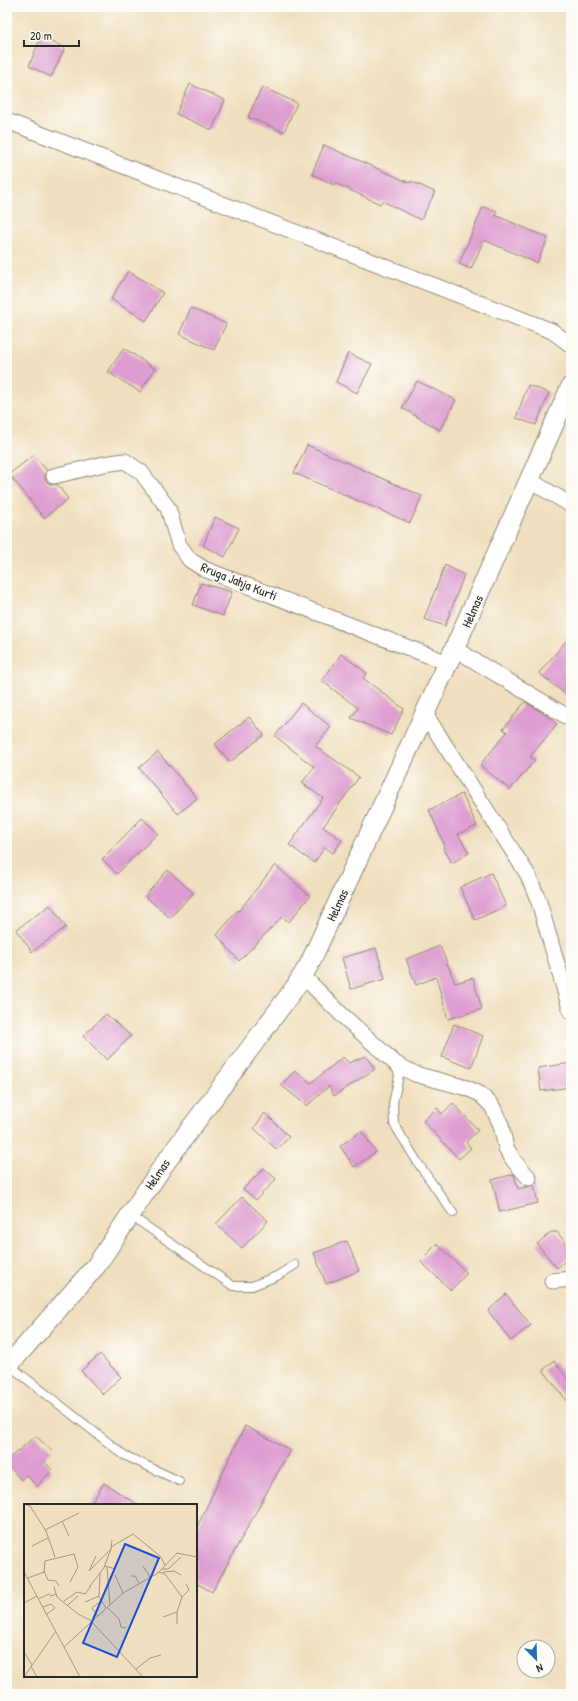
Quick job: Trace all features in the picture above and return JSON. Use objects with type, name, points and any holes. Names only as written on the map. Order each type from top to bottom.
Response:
[{"type":"street","points":[[7,121],[552,331],[571,344]]},
{"type":"street","name":"Helmas","points":[[8,1366],[96,1266],[165,1162],[303,976],[452,656],[571,386]]},
{"type":"street","name":"Rruga Jahja Kurti","points":[[54,476],[104,464],[125,461],[141,472],[168,508],[179,545],[190,560],[204,569],[452,656],[570,717]]},
{"type":"street","points":[[529,480],[571,505]]},
{"type":"street","points":[[425,714],[528,875],[539,902],[571,1012]]},
{"type":"street","points":[[303,976],[342,1015],[396,1064],[415,1074],[467,1088],[480,1094],[492,1106],[501,1125],[506,1148],[514,1161],[529,1178]]},
{"type":"street","points":[[552,1281],[571,1279]]},
{"type":"lane","points":[[396,1064],[399,1076],[393,1103],[394,1124],[418,1163],[453,1213]]},
{"type":"lane","points":[[130,1215],[233,1286],[252,1286],[277,1276],[295,1265]]},
{"type":"lane","points":[[8,1366],[124,1455],[179,1481]]},
{"type":"building","points":[[41,37],[65,48],[51,77],[29,66]]},
{"type":"building","points":[[190,84],[225,100],[212,130],[176,114]]},
{"type":"building","points":[[262,87],[297,103],[284,132],[248,117]]},
{"type":"building","points":[[324,145],[410,183],[411,181],[435,192],[421,220],[382,201],[380,204],[312,174]]},
{"type":"building","points":[[483,207],[497,211],[495,215],[548,238],[537,263],[484,240],[471,269],[459,264]]},
{"type":"building","points":[[128,271],[163,293],[146,321],[111,299]]},
{"type":"building","points":[[191,308],[226,324],[214,350],[179,334]]},
{"type":"building","points":[[124,348],[155,369],[140,392],[108,372]]},
{"type":"building","points":[[348,353],[372,364],[357,393],[336,382]]},
{"type":"building","points":[[417,381],[456,400],[440,430],[402,408]]},
{"type":"building","points":[[528,385],[549,393],[536,425],[516,418]]},
{"type":"building","points":[[307,445],[422,496],[410,523],[294,473]]},
{"type":"building","points":[[34,455],[47,471],[45,478],[47,482],[52,485],[57,484],[68,499],[44,518],[9,474]]},
{"type":"building","points":[[215,517],[239,528],[225,557],[203,546]]},
{"type":"building","points":[[445,565],[464,575],[445,626],[424,619]]},
{"type":"building","points":[[201,583],[232,592],[223,616],[193,605]]},
{"type":"building","points":[[571,635],[571,699],[539,673]]},
{"type":"building","points":[[341,654],[367,673],[363,678],[404,709],[391,735],[351,718],[358,708],[322,681]]},
{"type":"building","points":[[525,702],[545,714],[557,724],[530,757],[535,760],[510,790],[480,765],[507,732],[503,729]]},
{"type":"building","points":[[301,703],[331,727],[315,746],[359,777],[323,827],[342,840],[333,853],[325,847],[314,863],[289,845],[323,798],[302,783],[314,767],[275,736]]},
{"type":"building","points":[[249,717],[264,735],[230,762],[215,744]]},
{"type":"building","points":[[158,752],[197,798],[178,814],[139,768]]},
{"type":"building","points":[[462,794],[477,826],[458,834],[469,853],[452,863],[443,847],[445,846],[429,810]]},
{"type":"building","points":[[142,818],[158,833],[117,874],[102,859]]},
{"type":"building","points":[[275,865],[310,896],[289,922],[282,917],[239,961],[217,935],[238,910],[239,911]]},
{"type":"building","points":[[168,870],[193,893],[170,918],[145,896]]},
{"type":"building","points":[[491,873],[506,906],[475,920],[460,887]]},
{"type":"building","points":[[50,905],[66,927],[32,952],[16,930]]},
{"type":"building","points":[[440,946],[455,983],[473,978],[482,1009],[448,1019],[436,977],[416,985],[406,959]]},
{"type":"building","points":[[376,948],[385,979],[351,989],[342,958]]},
{"type":"building","points":[[106,1014],[131,1036],[107,1060],[83,1036]]},
{"type":"building","points":[[454,1024],[483,1036],[471,1068],[442,1057]]},
{"type":"building","points":[[365,1056],[375,1069],[334,1096],[329,1086],[307,1106],[281,1085],[295,1071],[311,1083],[343,1057],[349,1063]]},
{"type":"building","points":[[571,1063],[571,1087],[541,1091],[538,1068]]},
{"type":"building","points":[[453,1103],[478,1130],[466,1142],[471,1148],[459,1159],[423,1121],[437,1108],[442,1114]]},
{"type":"building","points":[[265,1113],[289,1137],[277,1150],[254,1128]]},
{"type":"building","points":[[361,1131],[376,1152],[354,1167],[340,1146]]},
{"type":"building","points":[[264,1168],[276,1179],[256,1200],[243,1189]]},
{"type":"building","points":[[514,1174],[518,1189],[534,1185],[538,1203],[500,1212],[492,1180]]},
{"type":"building","points":[[242,1197],[268,1221],[242,1248],[216,1224]]},
{"type":"building","points":[[551,1232],[557,1232],[571,1249],[571,1256],[557,1268],[537,1244]]},
{"type":"building","points":[[347,1241],[359,1271],[326,1284],[314,1253]]},
{"type":"building","points":[[437,1244],[467,1273],[451,1290],[420,1261]]},
{"type":"building","points":[[506,1294],[531,1325],[511,1341],[488,1311]]},
{"type":"building","points":[[100,1354],[121,1377],[103,1394],[81,1371]]},
{"type":"building","points":[[554,1361],[571,1383],[571,1406],[543,1370]]},
{"type":"building","points":[[245,1426],[290,1450],[212,1592],[197,1584],[197,1527]]},
{"type":"building","points":[[36,1436],[52,1451],[43,1460],[52,1470],[37,1486],[26,1475],[21,1480],[7,1464],[7,1460]]},
{"type":"building","points":[[104,1483],[136,1504],[91,1504]]}]
